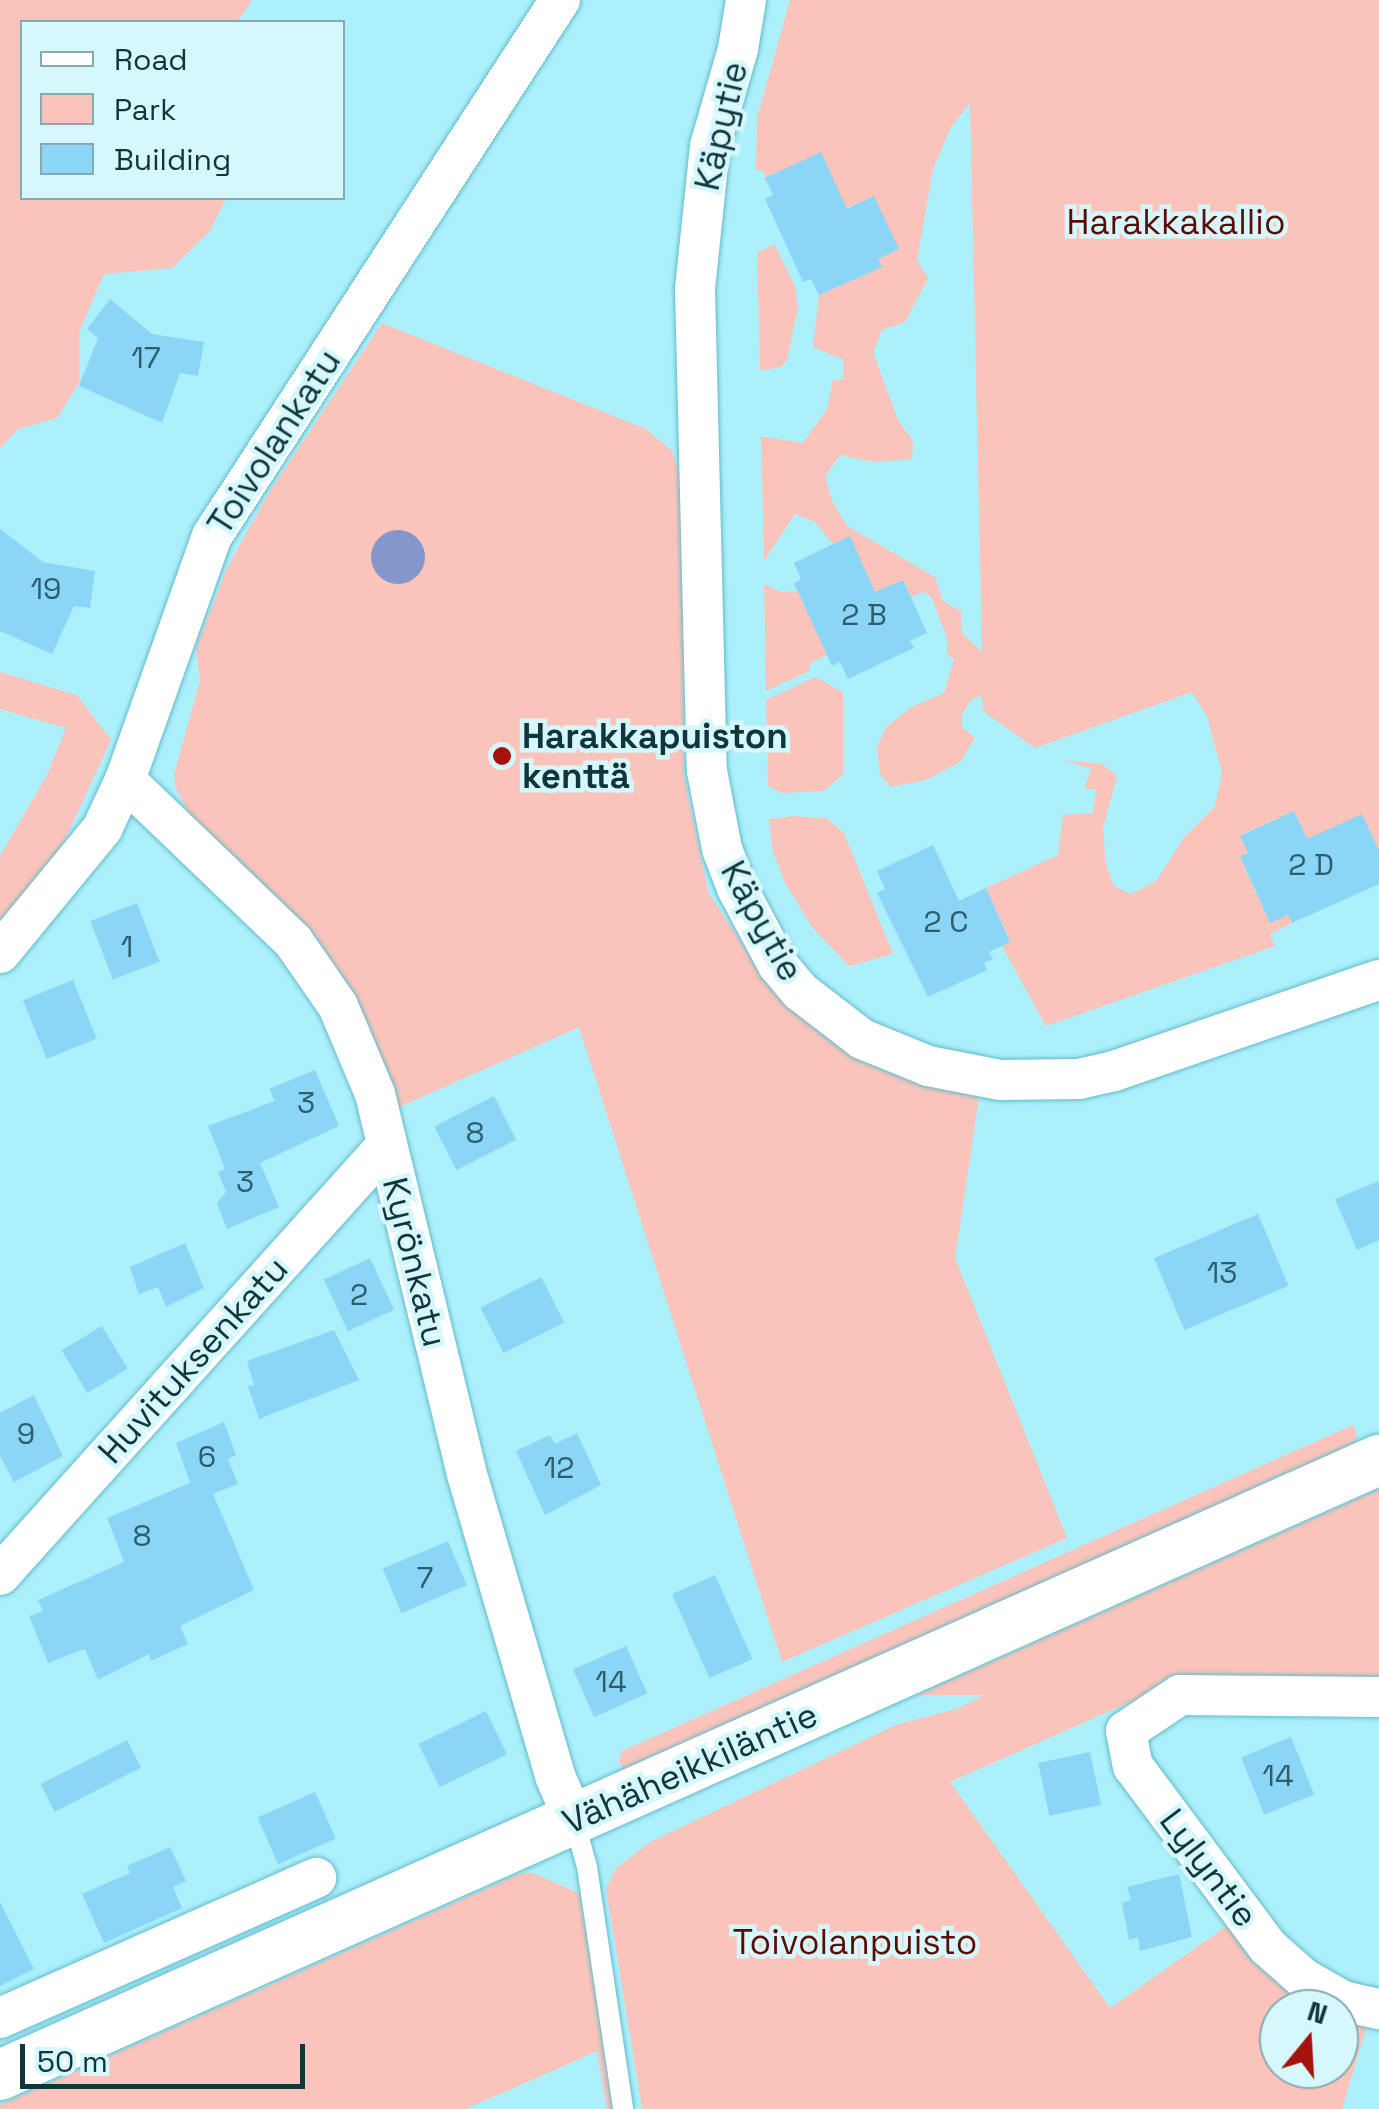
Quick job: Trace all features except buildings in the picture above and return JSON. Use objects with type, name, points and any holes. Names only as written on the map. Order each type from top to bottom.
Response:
[{"type":"street","name":"Toivolankatu","points":[[0,953],[102,829],[125,780],[212,536],[560,0]]},
{"type":"street","name":"Käpytie","points":[[746,0],[738,49],[710,146],[695,289],[706,771],[722,849],[737,888],[778,965],[801,992],[862,1039],[928,1066],[1000,1080],[1078,1078],[1114,1071],[1379,980]]},
{"type":"street","name":"Kyrönkatu","points":[[125,780],[293,941],[338,1006],[375,1094],[466,1472],[555,1776],[574,1820]]},
{"type":"street","name":"Huvituksenkatu","points":[[0,1575],[386,1146]]},
{"type":"street","name":"Vähäheikkiläntie","points":[[0,2075],[1379,1460]]},
{"type":"street","name":"Lylyntie","points":[[1379,1697],[1180,1694],[1126,1732],[1133,1766],[1268,1947],[1303,1978],[1330,1994],[1379,2010]]},
{"type":"street","points":[[0,2018],[316,1878]]},
{"type":"lane","points":[[574,1820],[586,1867],[623,2109]]},
{"type":"green space","points":[[0,0],[252,0],[238,20],[20,20],[20,200],[225,201],[209,232],[172,268],[104,274],[79,332],[79,383],[57,418],[18,429],[0,448]]},
{"type":"green space","name":"Harakkakallio","points":[[790,0],[1379,0],[1379,851],[1362,814],[1308,842],[1294,811],[1241,835],[1248,853],[1240,857],[1270,923],[1288,915],[1292,923],[1270,934],[1275,946],[1046,1026],[1002,946],[1010,941],[986,888],[1058,855],[1063,815],[1093,813],[1096,790],[1084,788],[1091,769],[1064,760],[1102,764],[1117,776],[1103,828],[1106,865],[1114,886],[1131,894],[1156,881],[1185,836],[1215,806],[1222,772],[1207,716],[1192,692],[1035,748],[983,711],[982,696],[972,699],[962,714],[962,727],[975,738],[960,762],[926,780],[891,787],[880,774],[877,747],[886,727],[912,707],[944,693],[954,659],[947,654],[947,638],[932,598],[923,592],[911,597],[903,580],[872,594],[850,537],[833,544],[815,522],[795,514],[764,561],[761,436],[803,443],[827,409],[833,380],[843,380],[844,360],[813,347],[819,295],[881,267],[878,259],[898,249],[874,196],[843,210],[821,153],[765,178],[764,171],[756,170],[757,118]],"holes":[[[970,103],[982,650],[962,633],[961,611],[943,601],[935,577],[847,526],[832,501],[825,476],[840,455],[874,462],[912,459],[913,441],[898,420],[873,352],[882,330],[905,322],[928,278],[917,260],[933,169],[951,127]]]},
{"type":"green space","points":[[774,244],[795,286],[798,308],[787,360],[781,367],[765,370],[760,369],[757,253]]},
{"type":"green space","points":[[382,323],[646,429],[672,451],[682,482],[684,776],[708,892],[770,986],[790,1006],[883,1071],[979,1098],[955,1258],[1067,1538],[782,1662],[579,1027],[395,1109],[188,812],[175,786],[174,775],[200,680],[196,648],[227,568],[268,494]]},
{"type":"green space","points":[[764,584],[781,592],[798,591],[827,655],[810,663],[809,671],[766,691]]},
{"type":"green space","points":[[0,672],[77,695],[111,740],[63,844],[0,931],[0,856],[47,775],[66,728],[0,709]]},
{"type":"green space","points":[[815,677],[843,692],[843,774],[824,791],[782,793],[768,786],[766,700]]},
{"type":"green space","points":[[826,818],[844,833],[893,954],[849,966],[812,927],[785,883],[772,848],[769,819]]},
{"type":"green space","points":[[1353,1425],[1357,1435],[1350,1452],[625,1773],[619,1761],[622,1751]]},
{"type":"green space","name":"Toivolanpuisto","points":[[1379,1489],[1379,1687],[1156,1695],[1130,1702],[950,1782],[1110,2008],[1227,1926],[1253,1958],[1297,1989],[1259,1989],[1259,2089],[1348,2089],[1342,2109],[642,2109],[606,1889],[616,1868],[650,1842],[898,1724],[956,1709],[985,1695],[917,1695]]},
{"type":"green space","points":[[521,1873],[533,1873],[579,1893],[615,2109],[607,2109],[597,2051],[466,2109],[0,2109],[0,2105]]},
{"type":"green space","name":"Toivolanpuisto","points":[[1359,2022],[1367,2025],[1359,2052]]},
{"type":"water","points":[[398,530],[417,538],[425,557],[417,576],[398,584],[379,576],[371,557],[379,538]]},
{"type":"place","name":"Harakkapuiston kenttä","points":[[502,756]]}]
